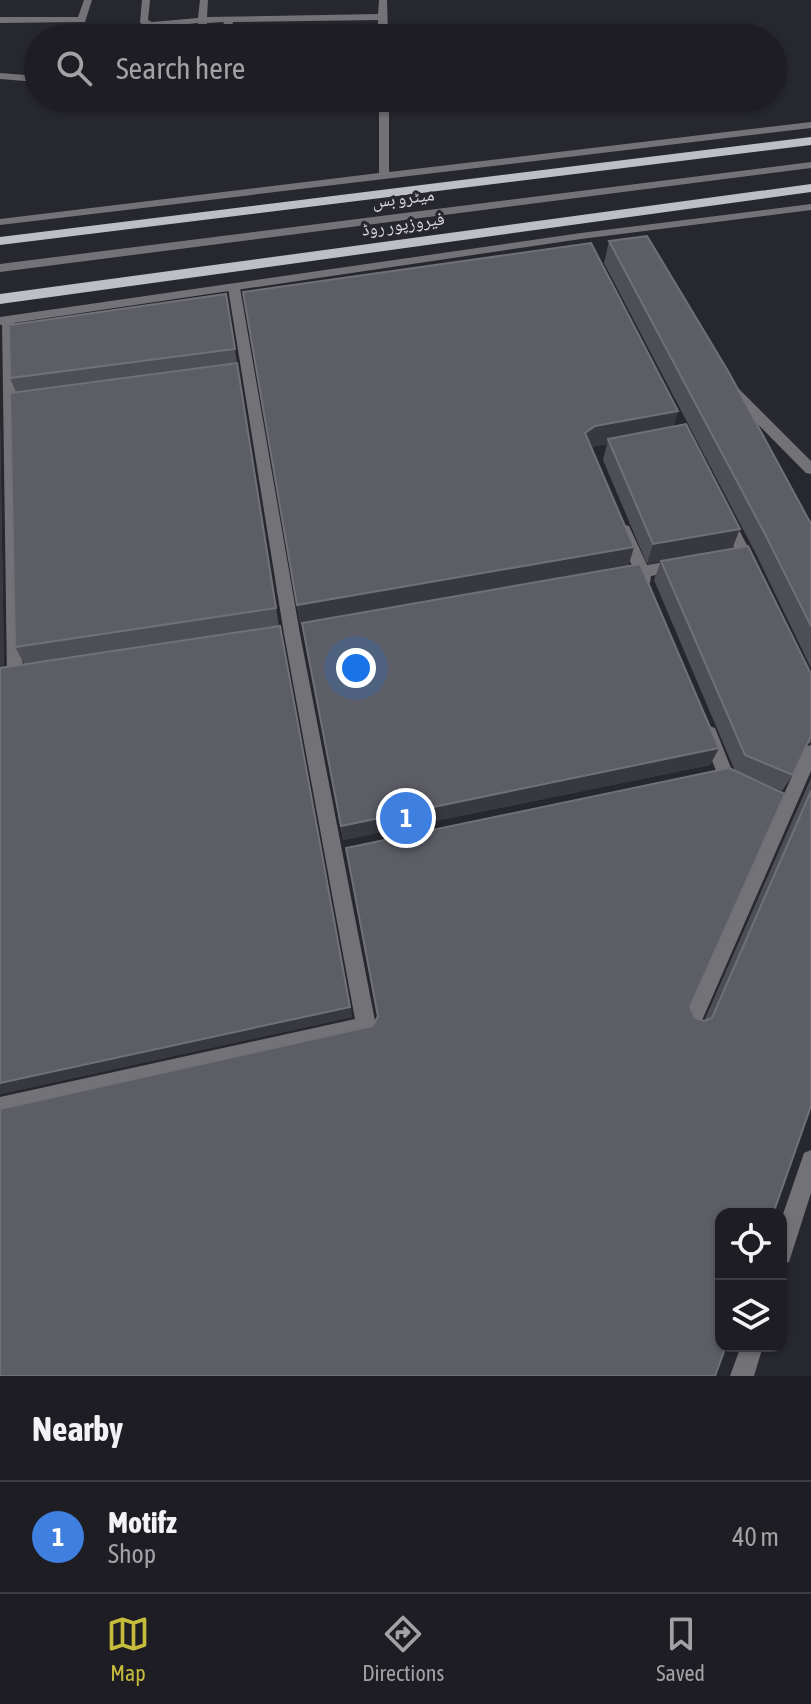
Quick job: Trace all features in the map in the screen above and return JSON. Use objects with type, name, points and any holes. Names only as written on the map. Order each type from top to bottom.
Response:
[{"type":"main road","name":"فیروزپور روڈ","points":[[0,241],[811,141]]},
{"type":"main road","name":"فیروزپور روڈ","points":[[0,299],[811,188]]},
{"type":"main road","points":[[77,232],[78,212]]},
{"type":"street","points":[[0,20],[82,20],[88,0]]},
{"type":"street","points":[[146,0],[143,21],[149,24]]},
{"type":"street","points":[[203,24],[204,0]]},
{"type":"street","points":[[383,0],[383,24]]},
{"type":"street","points":[[162,24],[204,20],[383,17]]},
{"type":"street","points":[[228,24],[229,20]]},
{"type":"street","points":[[0,76],[24,78]]},
{"type":"street","points":[[384,112],[384,175]]},
{"type":"street","points":[[0,222],[811,125]]},
{"type":"street","name":"میٹرو بس","points":[[0,268],[811,165]]},
{"type":"street","points":[[15,677],[11,408],[4,321],[584,242],[811,207]]},
{"type":"street","points":[[628,211],[639,234]]},
{"type":"street","points":[[0,1107],[366,1026],[342,853],[292,634],[241,377],[234,288]]},
{"type":"street","points":[[725,379],[733,393],[811,469]]},
{"type":"street","points":[[718,503],[738,557],[756,576]]},
{"type":"street","points":[[616,514],[654,601]]},
{"type":"street","points":[[612,577],[686,565]]},
{"type":"street","points":[[701,715],[717,774],[751,789]]},
{"type":"street","points":[[693,1018],[782,802],[811,752]]},
{"type":"street","points":[[787,1235],[811,1160]]},
{"type":"street","points":[[742,1376],[750,1352]]},
{"type":"building","points":[[647,236],[728,371],[811,524],[811,626],[609,241]]},
{"type":"building","points":[[591,243],[678,411],[595,426],[585,433],[634,547],[297,605],[243,292]]},
{"type":"building","points":[[226,294],[235,349],[10,378],[9,325]]},
{"type":"building","points":[[237,363],[276,608],[15,647],[10,393]]},
{"type":"building","points":[[686,424],[740,529],[653,544],[608,439]]},
{"type":"building","points":[[748,546],[811,674],[811,736],[793,775],[745,755],[661,561]]},
{"type":"building","points":[[640,564],[719,748],[341,826],[302,623]]},
{"type":"building","points":[[280,626],[350,1007],[0,1083],[0,668]]},
{"type":"building","points":[[729,768],[785,794],[690,1007],[695,1018],[704,1021],[712,1018],[811,791],[811,1106],[775,1208],[715,1208],[715,1352],[724,1352],[715,1376],[0,1376],[0,1109],[373,1026],[378,1016],[346,848]]},
{"type":"place","name":"Motifz","points":[[406,818]]}]
